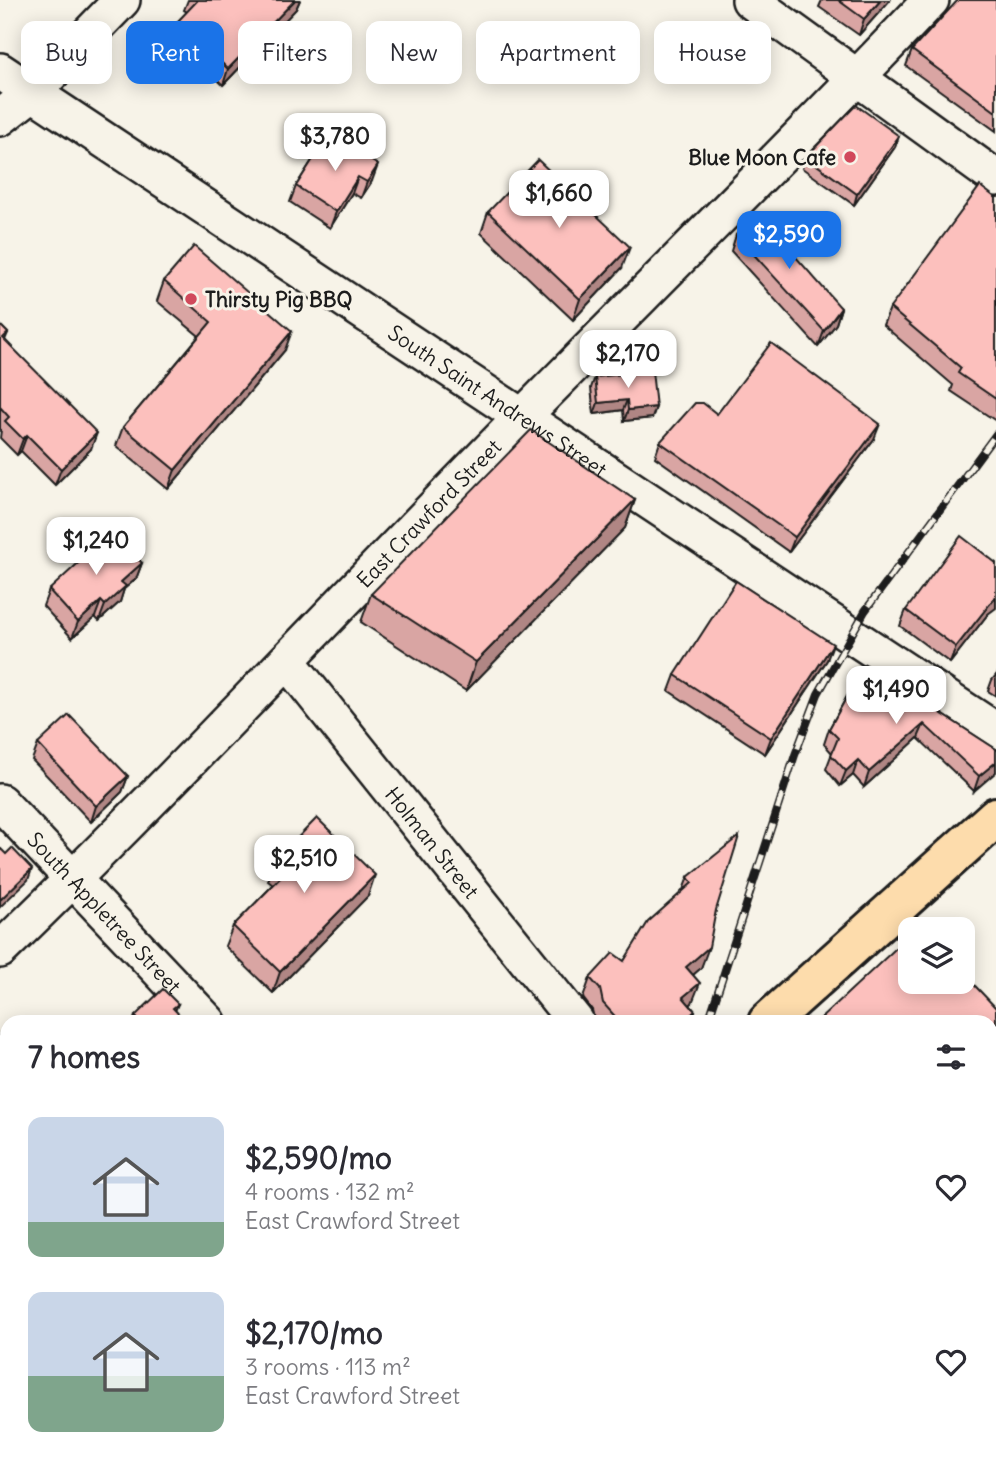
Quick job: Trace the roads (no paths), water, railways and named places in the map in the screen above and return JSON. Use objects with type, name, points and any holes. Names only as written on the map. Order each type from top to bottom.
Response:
[{"type":"main road","points":[[776,1015],[996,817]]},
{"type":"street","points":[[0,118],[32,93],[122,0]]},
{"type":"street","points":[[750,0],[996,178]]},
{"type":"street","name":"East Crawford Street","points":[[0,950],[74,879],[288,662],[522,417],[858,78],[931,0]]},
{"type":"street","name":"South Saint Andrews Street","points":[[0,71],[996,731]]},
{"type":"street","name":"Holman Street","points":[[288,662],[570,1015]]},
{"type":"street","name":"South Appletree Street","points":[[0,802],[201,1015]]},
{"type":"railway","points":[[710,1015],[795,755],[818,694],[865,611],[996,434]]},
{"type":"place","name":"Blue Moon Cafe","points":[[850,157]]},
{"type":"place","name":"Thirsty Pig BBQ","points":[[191,299]]}]
